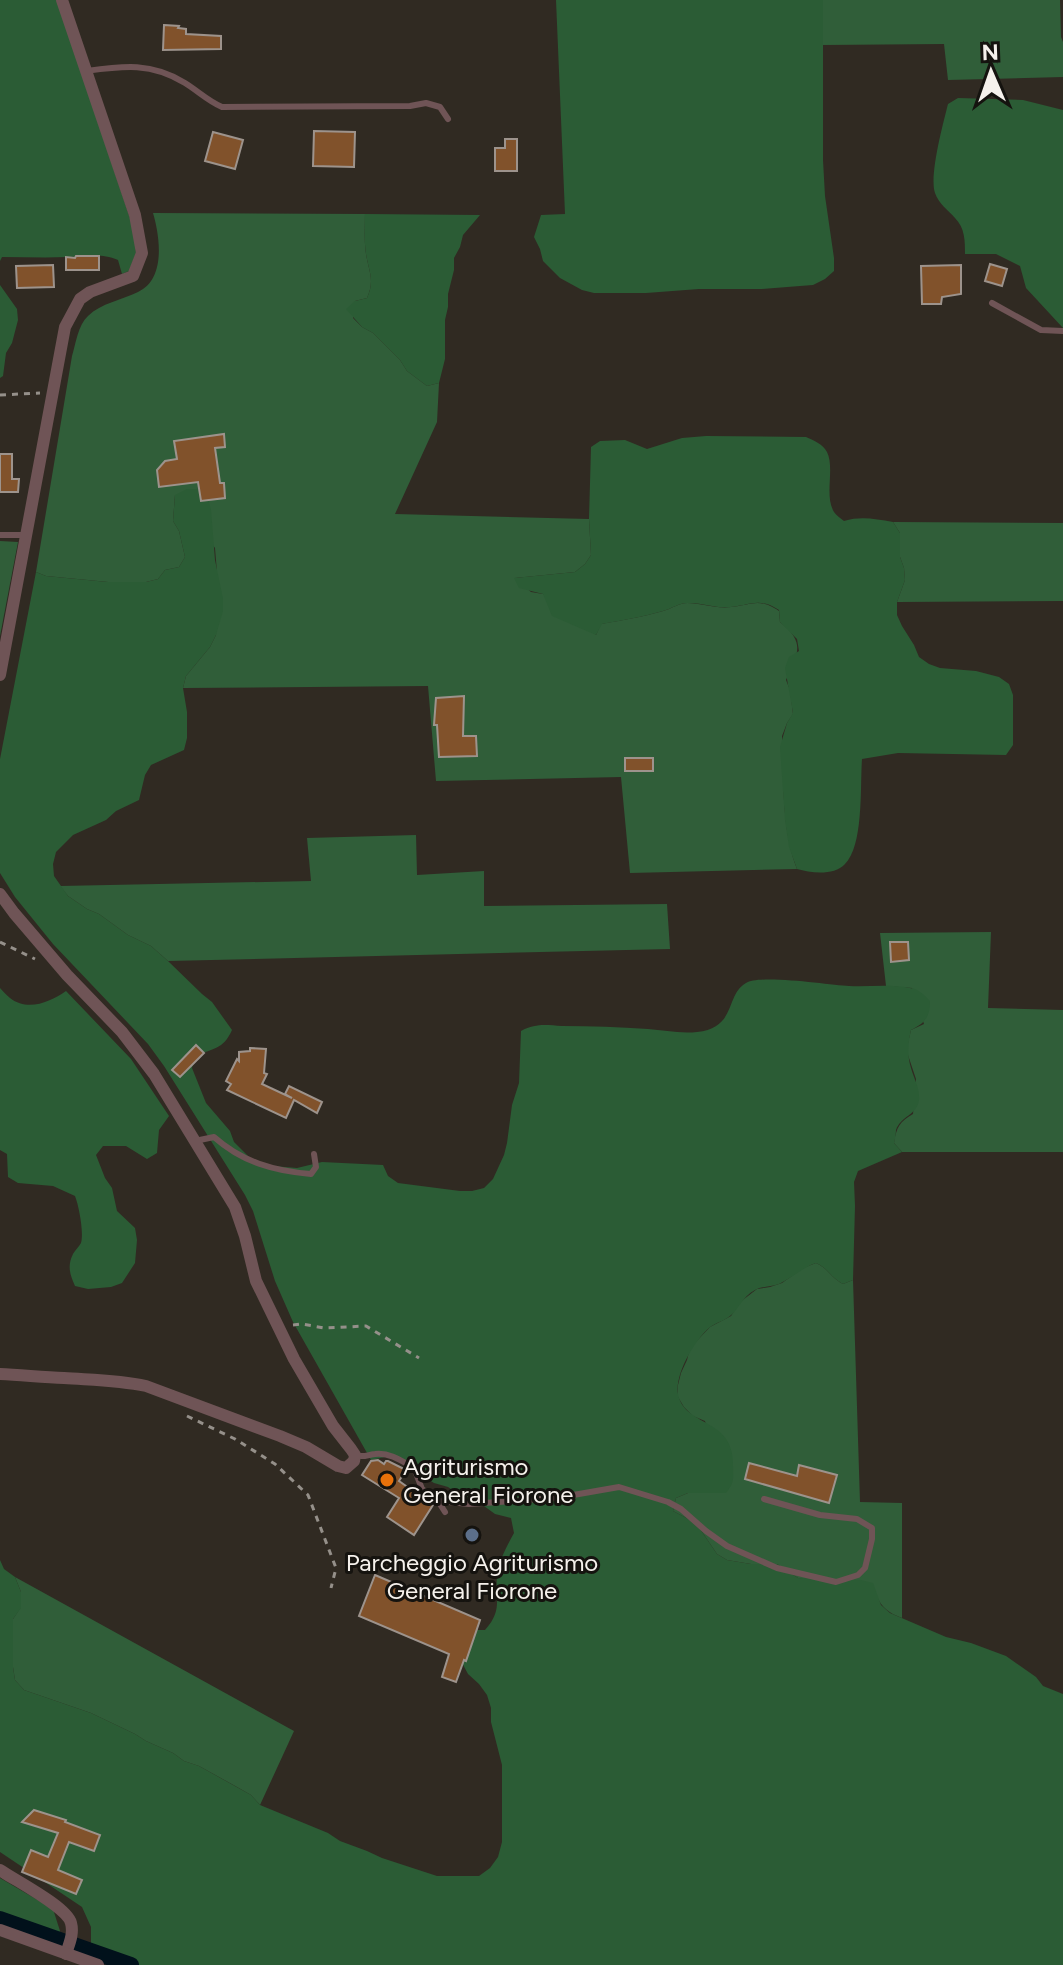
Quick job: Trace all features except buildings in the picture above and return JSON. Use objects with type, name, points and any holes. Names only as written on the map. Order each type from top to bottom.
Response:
[{"type":"street","points":[[0,675],[65,327],[80,299],[90,292],[133,276],[142,253],[135,215],[62,0]]},
{"type":"street","points":[[0,894],[67,975],[140,1054],[195,1141],[235,1207],[256,1281],[278,1326],[323,1410],[355,1455],[354,1461],[346,1468],[338,1466],[293,1441],[146,1386],[122,1381],[0,1374]]},
{"type":"street","points":[[0,1870],[71,1919],[73,1933],[67,1951]]},
{"type":"street","points":[[0,1930],[67,1951],[98,1965]]},
{"type":"lane","points":[[86,71],[145,67],[165,73],[222,107],[410,106],[426,103],[440,107],[448,119]]},
{"type":"lane","points":[[992,303],[1041,330],[1063,331]]},
{"type":"lane","points":[[0,535],[27,535]]},
{"type":"lane","points":[[195,1141],[214,1137],[227,1149],[256,1164],[290,1172],[311,1174],[316,1167],[314,1154]]},
{"type":"lane","points":[[355,1455],[388,1455],[414,1468],[422,1489],[438,1501],[445,1512]]},
{"type":"lane","points":[[438,1501],[469,1504],[556,1498],[619,1487],[668,1502],[727,1546],[777,1568],[836,1582],[858,1575],[865,1568],[872,1528],[857,1519],[820,1515],[764,1499]]},
{"type":"path","points":[[0,395],[53,392]]},
{"type":"path","points":[[278,1326],[366,1326],[419,1358]]},
{"type":"path","points":[[170,1395],[176,1407],[190,1419],[235,1439],[275,1464],[308,1495],[336,1568],[331,1588]]},
{"type":"green space","points":[[0,0],[57,0],[135,233],[136,253],[129,271],[122,274],[118,260],[99,256],[2,257],[0,261]]},
{"type":"green space","points":[[556,0],[823,0],[823,160],[834,271],[813,285],[646,293],[594,293],[560,278],[543,261],[534,237],[541,215],[565,214]]},
{"type":"green space","points":[[823,0],[1060,0],[1063,77],[948,80],[944,44],[823,45]]},
{"type":"green space","points":[[958,98],[1023,100],[1063,110],[1063,328],[1026,288],[1020,266],[996,254],[965,254],[961,226],[935,193],[935,163],[940,136],[948,104]]},
{"type":"green space","points":[[153,213],[365,214],[365,249],[371,286],[367,298],[355,301],[353,318],[373,333],[407,371],[427,386],[439,383],[437,422],[395,514],[589,519],[591,555],[575,572],[515,578],[531,592],[543,594],[596,635],[601,624],[655,613],[684,603],[725,607],[760,603],[779,611],[780,622],[794,636],[797,649],[786,680],[793,714],[782,736],[786,821],[797,869],[630,873],[621,777],[436,781],[428,686],[183,688],[186,676],[216,635],[217,572],[215,548],[175,495],[173,521],[179,531],[185,557],[179,567],[165,570],[158,579],[108,582],[46,576],[36,572],[78,334],[93,312],[138,292],[153,278],[159,245]]},
{"type":"green space","points":[[365,214],[480,215],[463,235],[454,258],[445,320],[445,359],[439,383],[427,386],[407,371],[400,360],[346,309],[355,301],[367,298],[371,286],[365,249]]},
{"type":"green space","points":[[0,285],[17,309],[18,320],[0,378]]},
{"type":"green space","points":[[806,437],[820,445],[829,459],[830,498],[836,514],[844,521],[862,518],[893,522],[900,533],[900,557],[905,580],[897,602],[897,615],[919,657],[940,668],[976,671],[999,677],[1009,684],[1013,695],[1013,745],[1006,755],[898,753],[862,759],[860,814],[855,843],[845,864],[829,872],[797,869],[789,847],[780,747],[793,713],[785,668],[789,657],[799,651],[797,639],[780,622],[779,610],[760,603],[725,607],[684,603],[655,613],[602,624],[596,635],[552,616],[543,594],[519,588],[514,578],[575,572],[591,555],[591,447],[600,441],[625,440],[647,449],[682,438]]},
{"type":"green space","points":[[187,489],[199,489],[208,498],[223,611],[210,647],[186,676],[183,688],[187,738],[184,750],[151,765],[145,775],[139,800],[73,835],[56,852],[54,876],[68,896],[128,935],[151,946],[212,1002],[232,1030],[221,1045],[195,1056],[192,1068],[206,1103],[230,1131],[234,1142],[251,1159],[273,1166],[297,1168],[322,1162],[383,1165],[388,1176],[398,1183],[472,1191],[484,1188],[493,1179],[504,1155],[519,1083],[521,1031],[526,1028],[546,1025],[697,1032],[710,1029],[725,1018],[735,995],[746,983],[765,980],[902,987],[916,990],[930,1001],[926,1019],[911,1030],[910,1035],[909,1058],[919,1100],[896,1130],[894,1143],[902,1152],[858,1171],[854,1182],[853,1280],[843,1284],[816,1263],[779,1284],[751,1293],[728,1318],[709,1328],[697,1342],[681,1370],[679,1398],[692,1414],[726,1439],[731,1450],[733,1480],[726,1493],[688,1493],[676,1498],[673,1511],[696,1523],[717,1554],[727,1560],[777,1564],[798,1578],[873,1583],[881,1605],[890,1613],[946,1637],[1006,1656],[1036,1677],[1043,1686],[1063,1694],[1063,1965],[137,1965],[91,1951],[91,1927],[82,1907],[0,1852],[0,1560],[4,1569],[15,1577],[21,1592],[21,1608],[13,1619],[13,1667],[15,1680],[24,1690],[91,1713],[135,1734],[251,1795],[260,1805],[382,1858],[437,1876],[479,1876],[498,1857],[502,1842],[502,1765],[491,1722],[491,1708],[487,1695],[468,1674],[460,1659],[459,1630],[485,1630],[491,1623],[497,1604],[498,1569],[514,1533],[511,1518],[495,1514],[484,1506],[471,1503],[448,1487],[434,1483],[410,1468],[400,1457],[371,1460],[293,1322],[245,1195],[164,1066],[148,1044],[53,944],[0,873],[0,759],[36,572],[46,576],[108,582],[158,579],[165,570],[179,567],[185,557],[179,531],[173,521],[175,495]]},
{"type":"green space","points":[[893,522],[1063,523],[1063,601],[897,602],[905,580],[900,557],[900,533]]},
{"type":"green space","points":[[0,541],[18,542],[0,636]]},
{"type":"green space","points":[[416,835],[417,875],[484,871],[484,906],[667,904],[670,949],[168,961],[151,946],[128,935],[68,896],[60,886],[311,881],[307,838]]},
{"type":"green space","points":[[991,932],[988,1008],[1063,1010],[1063,1152],[902,1152],[894,1143],[897,1129],[913,1114],[916,1079],[908,1055],[908,1043],[911,1030],[924,1024],[912,988],[886,986],[880,933]]},
{"type":"green space","points":[[0,988],[17,1002],[31,1005],[46,1002],[66,991],[131,1059],[169,1116],[159,1130],[157,1153],[147,1159],[126,1146],[103,1146],[96,1155],[112,1188],[117,1211],[135,1228],[135,1263],[122,1283],[88,1289],[75,1286],[70,1263],[81,1243],[82,1233],[75,1196],[53,1186],[18,1183],[8,1177],[7,1154],[0,1150]]},
{"type":"green space","points":[[816,1263],[843,1284],[853,1280],[860,1502],[902,1503],[902,1618],[886,1610],[876,1595],[798,1578],[777,1564],[727,1560],[717,1554],[696,1523],[673,1511],[676,1498],[688,1493],[726,1493],[705,1421],[693,1416],[678,1397],[678,1385],[690,1348],[710,1327],[731,1316],[739,1303],[757,1289],[782,1283]]},
{"type":"green space","points":[[15,1577],[294,1731],[260,1805],[237,1787],[135,1734],[91,1713],[24,1690],[15,1680],[13,1667],[13,1619],[21,1607],[21,1592]]},
{"type":"green space","points":[[0,1878],[53,1909],[60,1931],[55,1943],[0,1922]]},
{"type":"waterway","points":[[0,1919],[131,1965]]},
{"type":"place","name":"Agriturismo General Fiorone","points":[[387,1480]]},
{"type":"place","name":"Parcheggio Agriturismo General Fiorone","points":[[472,1535]]}]
